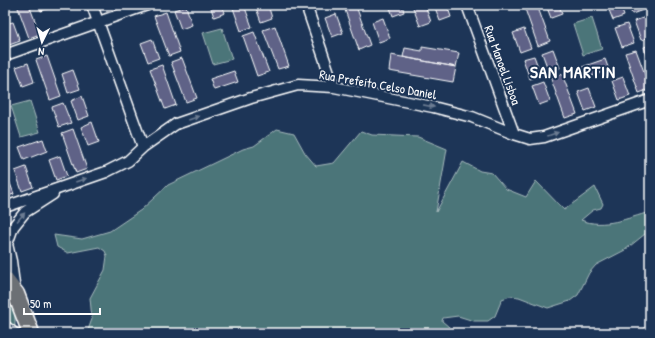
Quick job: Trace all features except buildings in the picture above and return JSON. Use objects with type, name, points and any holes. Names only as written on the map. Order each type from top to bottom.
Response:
[{"type":"main road","points":[[5,280],[16,294],[30,333]]},
{"type":"street","points":[[92,5],[143,147]]},
{"type":"street","points":[[5,55],[146,5]]},
{"type":"street","points":[[306,5],[334,87]]},
{"type":"street","name":"Rua Manoel Lisboa","points":[[471,6],[514,134]]},
{"type":"street","name":"Rua Prefeito Celso Daniel","points":[[5,207],[106,172],[128,161],[143,147],[176,124],[251,98],[298,85],[334,87],[452,112],[472,117],[530,139],[544,137],[650,100]]},
{"type":"street","name":"Rua Prefeito Celso Daniel","points":[[16,294],[12,261],[8,244],[13,227],[26,212],[66,186]]},
{"type":"lane","points":[[5,323],[18,333]]},
{"type":"green space","points":[[592,18],[602,49],[583,55],[573,24]]},
{"type":"green space","points":[[222,28],[232,59],[213,64],[203,33]]},
{"type":"green space","points":[[30,101],[40,132],[21,137],[11,106]]},
{"type":"green space","points":[[277,129],[294,133],[305,153],[316,166],[334,163],[361,131],[372,135],[418,137],[447,149],[436,212],[463,162],[480,171],[492,173],[506,189],[526,197],[536,181],[564,210],[595,187],[603,204],[601,208],[593,210],[581,220],[598,223],[616,222],[650,212],[650,230],[625,250],[596,265],[589,273],[578,295],[570,301],[548,308],[519,297],[510,296],[502,299],[495,316],[488,321],[474,321],[458,316],[443,318],[442,321],[456,333],[87,333],[92,319],[90,298],[105,270],[107,256],[105,251],[99,247],[68,253],[57,247],[54,235],[82,239],[110,231],[141,210],[168,185],[243,149],[254,146]]},
{"type":"green space","points":[[5,293],[15,305],[15,333],[5,333]]},
{"type":"district","name":"SAN MARTIN","points":[[573,71]]}]
